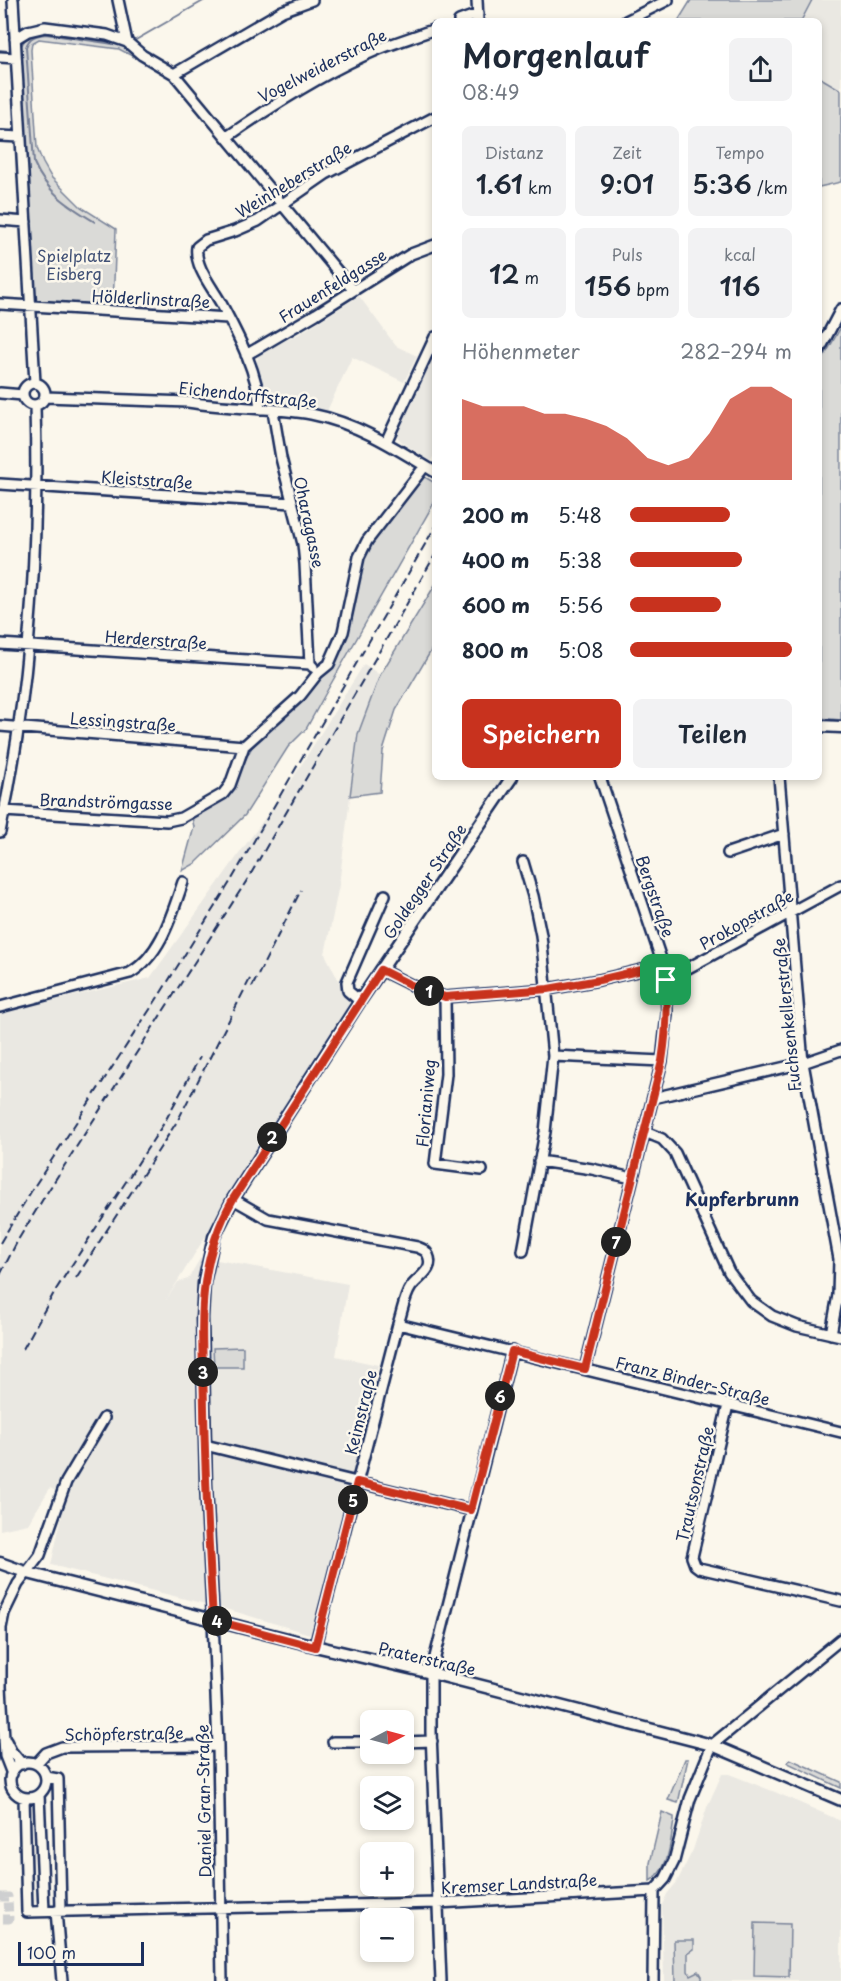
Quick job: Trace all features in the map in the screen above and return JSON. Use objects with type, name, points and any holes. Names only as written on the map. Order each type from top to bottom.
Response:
[{"type":"main road","points":[[822,726],[841,727]]},
{"type":"main road","name":"Goldegger Straße","points":[[213,1620],[202,1318],[204,1283],[214,1237],[233,1199],[360,1001],[510,780]]},
{"type":"main road","name":"Praterstraße","points":[[0,1563],[28,1573],[315,1647],[431,1673],[712,1745],[841,1800]]},
{"type":"street","points":[[13,0],[35,383]]},
{"type":"street","points":[[118,0],[127,42]]},
{"type":"street","points":[[174,74],[282,11],[312,0]]},
{"type":"street","points":[[477,0],[478,18]]},
{"type":"street","points":[[632,18],[668,0]]},
{"type":"street","points":[[15,39],[28,31],[45,27],[107,35],[127,42],[142,55],[174,74],[353,290]]},
{"type":"street","name":"Vogelweiderstraße","points":[[227,137],[299,90],[378,50],[432,31]]},
{"type":"street","points":[[0,57],[16,58]]},
{"type":"street","name":"Weinheberstraße","points":[[228,318],[202,271],[197,246],[206,240],[252,224],[326,174],[432,119]]},
{"type":"street","points":[[0,136],[20,137]]},
{"type":"street","points":[[0,220],[26,222]]},
{"type":"street","name":"Frauenfeldgasse","points":[[246,355],[411,254],[432,246]]},
{"type":"street","name":"Hölderlinstraße","points":[[0,304],[228,318]]},
{"type":"street","points":[[822,345],[841,309]]},
{"type":"street","points":[[228,318],[246,355],[256,384],[260,410]]},
{"type":"street","points":[[386,442],[432,351]]},
{"type":"street","points":[[35,383],[44,389],[45,397],[42,403],[35,406],[27,403],[23,395],[26,386],[35,383]]},
{"type":"street","points":[[0,393],[23,395]]},
{"type":"street","name":"Eichendorffstraße","points":[[45,397],[188,402],[210,406],[300,412],[355,428],[386,442],[431,469]]},
{"type":"street","points":[[0,832],[19,728],[28,645],[37,487],[35,406]]},
{"type":"street","name":"Oharagasse","points":[[273,411],[305,564],[310,664]]},
{"type":"street","name":"Brandströmgasse","points":[[4,811],[175,820],[223,794],[230,785],[244,746],[300,696],[318,673],[329,664],[343,632],[359,557],[367,541],[431,469]]},
{"type":"street","name":"Kleiststraße","points":[[0,484],[292,503]]},
{"type":"street","name":"Herderstraße","points":[[0,644],[310,664]]},
{"type":"street","points":[[310,664],[318,673]]},
{"type":"street","name":"Lessingstraße","points":[[0,726],[244,746]]},
{"type":"street","name":"Bergstraße","points":[[585,1369],[662,1061],[667,1014],[663,965],[601,780]]},
{"type":"street","name":"Fuchsenkellerstraße","points":[[779,780],[803,1063],[839,1259],[836,1335]]},
{"type":"street","points":[[728,853],[784,834]]},
{"type":"street","points":[[523,862],[541,935],[553,1056],[548,1106],[524,1251]]},
{"type":"street","points":[[0,1007],[130,973],[140,967],[167,927],[183,882]]},
{"type":"street","name":"Prokopstraße","points":[[666,980],[841,885]]},
{"type":"street","name":"Goldegger Straße","points":[[360,1001],[348,991],[347,982],[385,895]]},
{"type":"street","points":[[381,970],[411,985],[445,997],[548,989],[663,965]]},
{"type":"street","name":"Florianiweg","points":[[445,997],[446,1074],[435,1164],[482,1170]]},
{"type":"street","points":[[653,1098],[803,1063],[841,1050]]},
{"type":"street","points":[[553,1056],[662,1061]]},
{"type":"street","points":[[645,1132],[662,1139],[675,1152],[729,1272],[751,1301],[772,1316],[797,1326],[836,1335]]},
{"type":"street","points":[[539,1161],[632,1178]]},
{"type":"street","name":"Keimstraße","points":[[233,1199],[268,1219],[423,1249],[428,1254],[429,1267],[410,1288],[398,1324],[315,1647]]},
{"type":"street","points":[[830,1211],[841,1210]]},
{"type":"street","name":"Franz Binder-Straße","points":[[398,1324],[841,1432]]},
{"type":"street","points":[[441,1981],[431,1673],[512,1351]]},
{"type":"street","name":"Trautsonstraße","points":[[728,1404],[692,1557],[695,1565],[699,1568],[841,1601]]},
{"type":"street","points":[[12,1774],[14,1769],[22,1764],[36,1764],[46,1778],[46,1784],[39,1795],[32,1798],[24,1798],[12,1788],[12,1774],[5,1756],[1,1628],[8,1603],[18,1584],[40,1555],[66,1482],[104,1419]]},
{"type":"street","points":[[205,1445],[471,1510]]},
{"type":"street","name":"Daniel Gran-Straße","points":[[213,1620],[218,1746],[222,1981]]},
{"type":"street","points":[[653,1981],[654,1891],[665,1879],[674,1861],[690,1799],[712,1745],[841,1639]]},
{"type":"street","points":[[4,1736],[11,1751],[22,1764]]},
{"type":"street","points":[[333,1742],[360,1742]]},
{"type":"street","points":[[414,1742],[432,1742]]},
{"type":"street","name":"Schöpferstraße","points":[[36,1764],[46,1753],[62,1747],[218,1746]]},
{"type":"street","points":[[46,1778],[58,1779],[58,1911],[62,1981]]},
{"type":"street","points":[[0,1787],[12,1788]]},
{"type":"street","points":[[39,1795],[44,1911]]},
{"type":"street","name":"Kremser Landstraße","points":[[24,1798],[27,1912],[438,1904],[654,1891]]},
{"type":"shaded area","points":[[812,0],[841,0],[841,90],[822,79],[822,18],[803,18]]},
{"type":"shaded area","points":[[359,296],[396,346],[417,356],[404,382],[352,357],[327,411],[275,402],[267,395],[256,363],[259,354],[299,334]]},
{"type":"shaded area","points":[[432,360],[431,461],[403,443],[398,438],[397,432]]},
{"type":"shaded area","points":[[364,664],[380,675],[358,734],[339,885],[325,954],[349,1001],[348,1007],[166,1300],[178,1282],[188,1279],[201,1257],[348,1284],[336,1356],[378,1365],[352,1488],[313,1635],[233,1611],[51,1565],[66,1497],[50,1488],[28,1524],[0,1530],[0,1013],[150,978],[290,783]]},
{"type":"shaded area","points":[[722,1774],[729,1774],[775,1792],[841,1821],[841,1981],[664,1981],[662,1905],[693,1850],[707,1807]]},
{"type":"green space","points":[[691,0],[812,0],[803,18],[680,18]]},
{"type":"green space","name":"Spielplatz Eisberg","points":[[37,31],[117,40],[136,53],[136,58],[119,49],[39,39],[32,43],[31,50],[37,148],[43,163],[51,177],[81,207],[116,229],[113,307],[36,302],[21,46],[26,38]]},
{"type":"green space","points":[[822,79],[841,90],[841,182],[822,186]]},
{"type":"green space","points":[[841,327],[841,720],[822,718],[822,361]]},
{"type":"green space","points":[[423,476],[432,481],[432,506],[306,729],[288,747],[245,815],[196,863],[182,871],[194,827],[192,817],[230,790],[255,741],[316,685],[330,667],[361,558],[371,541]]},
{"type":"green space","points":[[432,590],[432,649],[396,710],[383,751],[380,792],[350,796],[358,734],[380,675]]},
{"type":"green space","points":[[243,1347],[243,1367],[214,1367],[213,1348]]},
{"type":"green space","points":[[685,1759],[688,1759],[678,1803],[668,1800]]},
{"type":"green space","points":[[790,1759],[841,1782],[841,1788],[788,1763]]},
{"type":"green space","points":[[662,1812],[674,1817],[670,1846],[662,1870],[650,1881],[650,1863]]},
{"type":"green space","points":[[755,1923],[790,1924],[789,1977],[754,1976]]},
{"type":"green space","points":[[674,1940],[694,1940],[694,1949],[688,1953],[688,1971],[690,1975],[698,1971],[701,1981],[675,1981]]},
{"type":"waterway","points":[[134,41],[205,0]]},
{"type":"waterway","points":[[95,222],[67,204],[52,190],[34,163],[26,47],[33,37],[46,34],[120,45]]},
{"type":"waterway","points":[[0,50],[8,51]]},
{"type":"tunnel","points":[[0,1897],[8,1897],[9,1919],[0,1919]]},
{"type":"railway","points":[[0,1243],[232,879],[432,532]]},
{"type":"railway","points":[[0,1275],[43,1199],[249,877],[432,560]]},
{"type":"railway","points":[[252,987],[301,890]]},
{"type":"railway","points":[[76,1278],[178,1120],[252,975]]},
{"type":"railway","points":[[23,1349],[55,1291],[164,1123],[200,1057]]},
{"type":"district","name":"Kupferbrunn","points":[[742,1198]]},
{"type":"route","points":[[663,965],[666,980],[666,1039],[662,1061],[585,1369],[512,1351],[471,1510],[357,1482],[315,1647],[213,1620],[206,1484],[202,1318],[204,1283],[209,1256],[214,1237],[233,1199],[381,970],[411,985],[445,997],[548,989],[663,965]]}]
